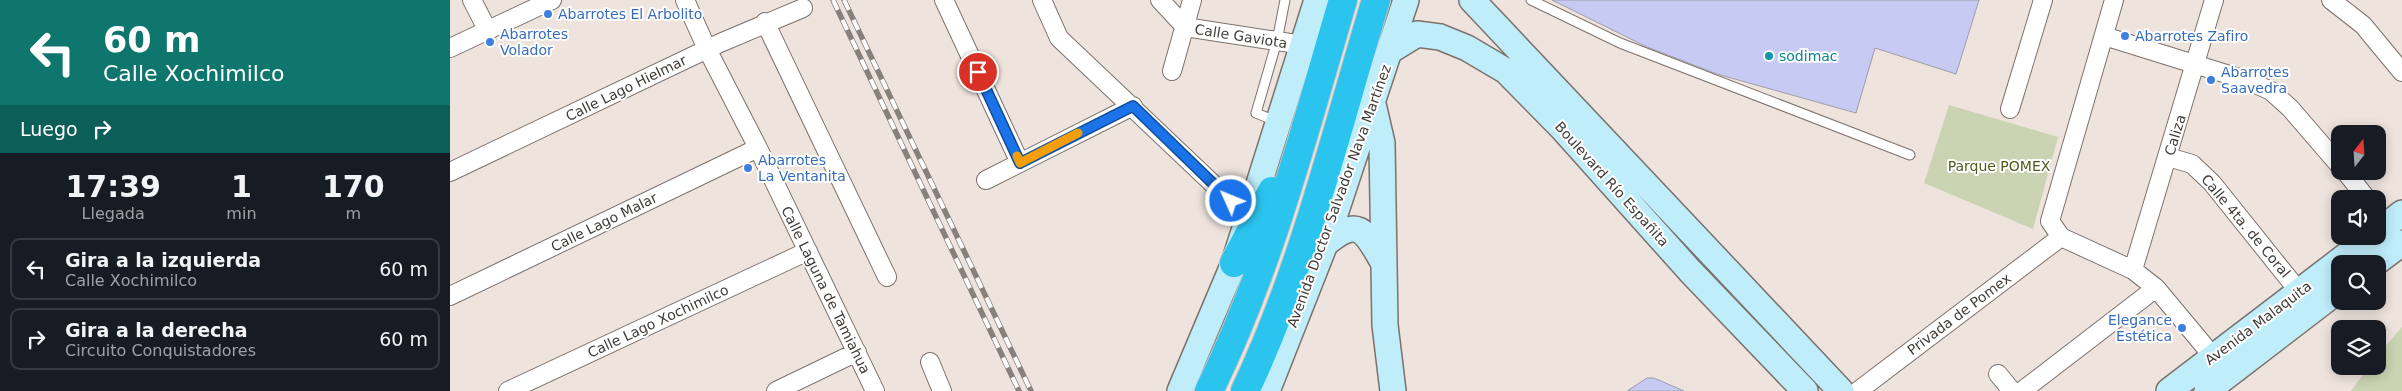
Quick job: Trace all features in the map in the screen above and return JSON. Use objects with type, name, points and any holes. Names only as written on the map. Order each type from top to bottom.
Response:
[{"type":"highway","points":[[1234,263],[1343,0]]},
{"type":"highway","name":"Avenida Doctor Salvador Nava Martínez","points":[[1245,391],[1264,352],[1292,278],[1376,0]]},
{"type":"highway","points":[[1210,391],[1234,340],[1262,268],[1291,127]]},
{"type":"highway","points":[[1250,391],[1290,334]]},
{"type":"main road","points":[[1180,391],[1234,263],[1253,208],[1291,127],[1303,45],[1316,0]]},
{"type":"main road","name":"Avenida Doctor Salvador Nava Martínez","points":[[1267,391],[1325,244],[1391,50],[1406,0]]},
{"type":"main road","name":"Boulevard Río Españita","points":[[1472,0],[1841,391]]},
{"type":"main road","name":"Boulevard Río Españita","points":[[1391,50],[1417,34],[1440,37],[1467,48],[1506,71],[1562,128],[1690,271],[1805,391]]},
{"type":"main road","points":[[1373,104],[1382,143],[1385,325],[1393,391]]},
{"type":"main road","name":"Avenida Malaquita","points":[[2169,391],[2220,366],[2306,300],[2388,229]]},
{"type":"main road","name":"Avenida Malaquita","points":[[2378,255],[2388,229]]},
{"type":"main road","points":[[1325,244],[1341,231],[1360,231],[1368,235],[1384,264]]},
{"type":"main road","name":"Avenida Malaquita","points":[[2306,300],[2331,292]]},
{"type":"main road","name":"Avenida Malaquita","points":[[2207,391],[2220,366]]},
{"type":"street","points":[[472,0],[488,30]]},
{"type":"street","points":[[450,48],[552,0]]},
{"type":"street","name":"Calle Laguna de Tamiahua","points":[[685,0],[707,50],[758,148],[875,391]]},
{"type":"street","points":[[944,0],[1020,163]]},
{"type":"street","points":[[1042,0],[1059,38],[1133,106],[1231,201],[1253,208]]},
{"type":"street","name":"Calle Gaviota","points":[[1160,0],[1185,27],[1303,45]]},
{"type":"street","points":[[1172,72],[1192,0]]},
{"type":"street","points":[[2010,109],[2042,0]]},
{"type":"street","points":[[2114,0],[2050,221],[2061,237],[2134,270],[2156,288],[2220,366]]},
{"type":"street","name":"Caliza","points":[[2134,270],[2214,0]]},
{"type":"street","points":[[2330,0],[2363,25],[2402,72]]},
{"type":"street","name":"Calle Lago Hielmar","points":[[450,172],[765,22],[802,8]]},
{"type":"street","points":[[765,22],[887,277]]},
{"type":"street","points":[[2104,36],[2249,81],[2271,91],[2290,108],[2331,156]]},
{"type":"street","points":[[986,180],[1133,106]]},
{"type":"street","name":"Calle Lago Malar","points":[[450,296],[758,148]]},
{"type":"street","name":"Calle 4ta. de Coral","points":[[2168,157],[2192,164],[2212,183],[2306,300]]},
{"type":"street","points":[[2352,180],[2360,190]]},
{"type":"street","name":"Privada de Pomex","points":[[1858,391],[2061,237]]},
{"type":"street","name":"Calle Lago Xochimilco","points":[[508,391],[808,251]]},
{"type":"street","points":[[2022,391],[2156,288]]},
{"type":"street","points":[[776,391],[857,352]]},
{"type":"street","points":[[930,362],[942,391]]},
{"type":"street","points":[[1998,374],[2012,391]]},
{"type":"lane","points":[[1285,0],[1277,41],[1256,112],[1291,127]]},
{"type":"lane","points":[[1531,0],[1620,43],[1910,155]]},
{"type":"green space","name":"Parque POMEX","points":[[1949,105],[2058,137],[2033,229],[1924,183]]},
{"type":"green space","points":[[2402,327],[2402,391],[2351,391],[2363,375],[2386,375],[2386,346]]},
{"type":"building","name":"sodimac","points":[[1552,0],[1979,0],[1956,74],[1875,48],[1856,113],[1717,74],[1647,47]]},
{"type":"building","points":[[1647,378],[1654,378],[1684,391],[1627,391]]},
{"type":"railway","points":[[833,0],[1019,391]]},
{"type":"railway","points":[[844,0],[1031,391]]},
{"type":"slow traffic","points":[[1017,156],[1020,163],[1078,133]]},
{"type":"place","name":"Abarrotes El Arbolito","points":[[548,14]]},
{"type":"place","name":"Abarrotes Zafiro","points":[[2125,36]]},
{"type":"place","name":"Abarrotes Volador","points":[[490,42]]},
{"type":"place","name":"sodimac","points":[[1769,56]]},
{"type":"place","name":"Abarrotes Saavedra","points":[[2211,80]]},
{"type":"place","name":"Abarrotes La Ventanita","points":[[748,168]]},
{"type":"place","name":"Elegance Estética","points":[[2182,328]]},
{"type":"route","points":[[978,72],[1020,163],[1133,106],[1231,201]]}]
